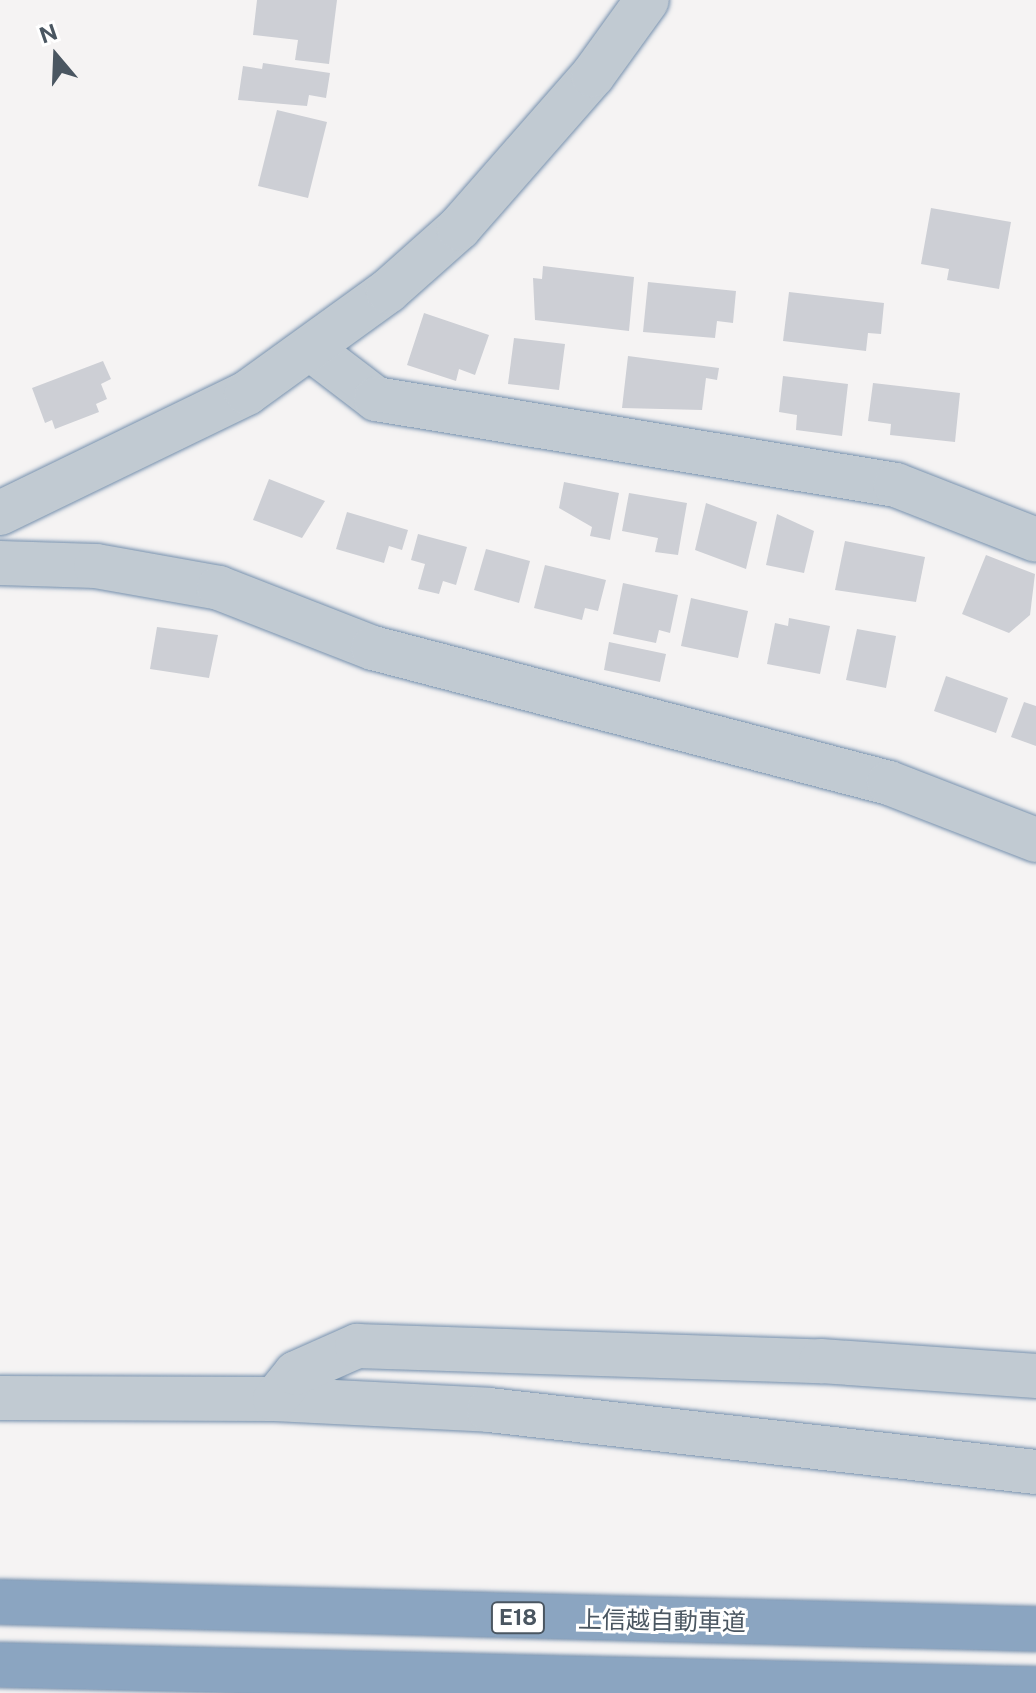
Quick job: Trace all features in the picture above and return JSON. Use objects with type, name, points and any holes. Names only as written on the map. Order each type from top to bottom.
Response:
[{"type":"highway","name":"上信越自動車道","points":[[0,1602],[1036,1629]]},
{"type":"highway","points":[[0,1665],[1036,1689]]},
{"type":"street","points":[[0,513],[247,393],[312,350],[459,228],[593,75],[647,0]]},
{"type":"street","points":[[312,350],[376,399],[896,485],[1036,540]]},
{"type":"street","points":[[0,563],[96,566],[219,588],[373,648],[889,783],[1036,840]]},
{"type":"street","points":[[275,1399],[296,1373],[357,1346],[821,1361],[1036,1376]]},
{"type":"street","points":[[0,1398],[275,1399],[521,1413],[1036,1472]]},
{"type":"building","points":[[257,0],[337,0],[329,64],[295,60],[298,40],[253,35]]},
{"type":"building","points":[[263,63],[330,73],[326,98],[309,95],[307,106],[238,100],[243,66],[262,69]]},
{"type":"building","points":[[277,110],[327,122],[308,198],[258,186]]},
{"type":"building","points":[[931,208],[1011,222],[999,289],[947,280],[949,269],[921,264]]},
{"type":"building","points":[[543,266],[634,277],[629,331],[535,320],[533,278],[542,279]]},
{"type":"building","points":[[648,282],[736,291],[733,323],[717,321],[715,338],[643,332]]},
{"type":"building","points":[[789,292],[884,303],[881,334],[868,333],[866,351],[783,341]]},
{"type":"building","points":[[424,313],[489,335],[475,375],[459,369],[456,381],[407,365]]},
{"type":"building","points":[[514,338],[565,344],[559,390],[508,384]]},
{"type":"building","points":[[628,356],[719,368],[717,380],[706,378],[702,410],[622,408]]},
{"type":"building","points":[[103,361],[111,379],[101,384],[107,399],[96,404],[99,412],[55,429],[52,420],[45,423],[32,388]]},
{"type":"building","points":[[783,376],[848,384],[842,436],[796,430],[797,415],[779,412]]},
{"type":"building","points":[[873,383],[960,393],[955,442],[890,435],[891,424],[868,421]]},
{"type":"building","points":[[269,479],[325,501],[302,538],[253,520]]},
{"type":"building","points":[[564,482],[619,493],[610,540],[590,536],[592,527],[559,508]]},
{"type":"building","points":[[629,493],[687,503],[678,555],[655,552],[658,538],[622,531]]},
{"type":"building","points":[[706,503],[757,522],[746,569],[695,550]]},
{"type":"building","points":[[347,512],[408,530],[402,550],[389,546],[384,563],[336,549]]},
{"type":"building","points":[[777,514],[814,531],[804,573],[766,565]]},
{"type":"building","points":[[418,534],[467,547],[456,585],[443,581],[439,594],[418,589],[425,564],[411,560]]},
{"type":"building","points":[[845,541],[925,557],[916,602],[835,590]]},
{"type":"building","points":[[486,549],[530,561],[519,603],[474,590]]},
{"type":"building","points":[[986,555],[1035,574],[1030,615],[1009,633],[962,614]]},
{"type":"building","points":[[545,565],[606,580],[598,611],[585,608],[582,620],[534,608]]},
{"type":"building","points":[[623,583],[678,595],[670,633],[659,630],[656,643],[613,634]]},
{"type":"building","points":[[691,598],[748,611],[738,658],[681,646]]},
{"type":"building","points":[[789,618],[830,626],[820,674],[767,664],[775,623],[788,626]]},
{"type":"building","points":[[157,627],[218,635],[209,678],[150,669]]},
{"type":"building","points":[[857,629],[896,636],[886,688],[846,680]]},
{"type":"building","points":[[609,642],[666,654],[660,682],[604,670]]},
{"type":"building","points":[[946,676],[1008,698],[996,733],[934,711]]},
{"type":"building","points":[[1024,702],[1036,706],[1036,746],[1011,737]]}]
